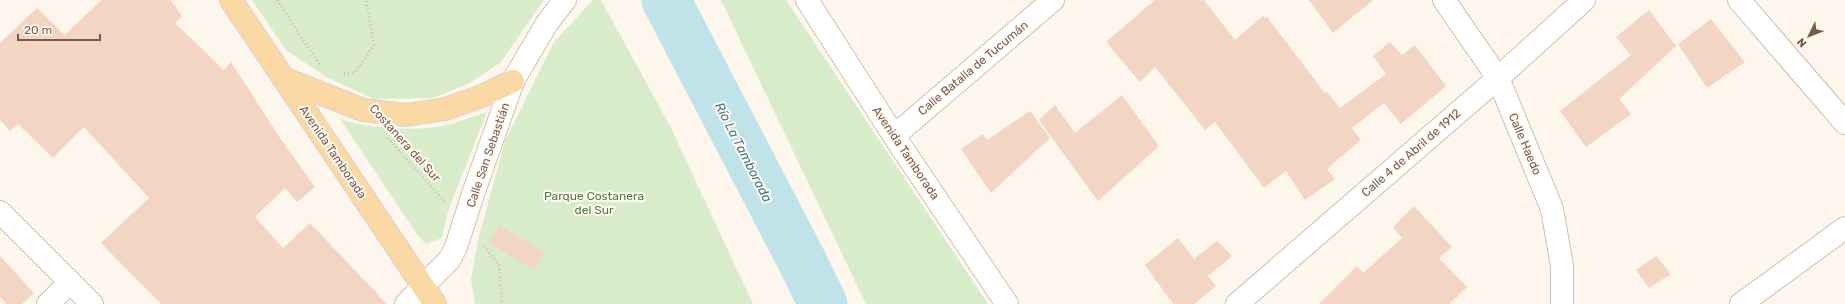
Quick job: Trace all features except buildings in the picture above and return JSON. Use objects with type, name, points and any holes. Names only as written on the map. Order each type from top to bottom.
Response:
[{"type":"main road","name":"Avenida Tamborada","points":[[231,0],[435,304]]},
{"type":"main road","points":[[285,79],[363,110],[406,114],[445,109],[482,96],[513,82]]},
{"type":"street","name":"Calle San Sebastián","points":[[406,304],[450,259],[464,224],[473,194],[513,82],[547,22],[565,0]]},
{"type":"street","name":"Avenida Tamborada","points":[[806,0],[894,136],[1007,304]]},
{"type":"street","name":"Calle Batalla de Tucumán","points":[[894,136],[1053,0]]},
{"type":"street","name":"Calle Haedo","points":[[1444,0],[1498,78],[1552,209],[1562,266],[1562,304]]},
{"type":"street","name":"Calle 4 de Abril de 1912","points":[[1237,304],[1498,78],[1584,0]]},
{"type":"street","points":[[1739,0],[1845,123]]},
{"type":"street","points":[[0,212],[92,304]]},
{"type":"street","points":[[1741,304],[1845,228]]},
{"type":"street","points":[[48,304],[70,282]]},
{"type":"path","points":[[277,0],[324,71]]},
{"type":"path","points":[[342,75],[355,72],[374,45],[366,0]]},
{"type":"path","name":"Costanera del Sur","points":[[363,110],[499,265],[502,304]]},
{"type":"green space","points":[[252,0],[544,0],[500,63],[468,84],[433,98],[374,99],[328,78],[286,50]]},
{"type":"green space","name":"Parque Costanera del Sur","points":[[593,0],[601,0],[671,128],[753,304],[475,304],[471,279],[478,240],[505,141],[554,42]]},
{"type":"green space","points":[[721,0],[786,0],[988,304],[866,304]]},
{"type":"green space","points":[[487,112],[448,211],[442,238],[426,244],[418,236],[340,119],[375,127],[412,129],[449,125]]},
{"type":"waterway","name":"Río La Tamborada","points":[[666,0],[823,304]]}]
